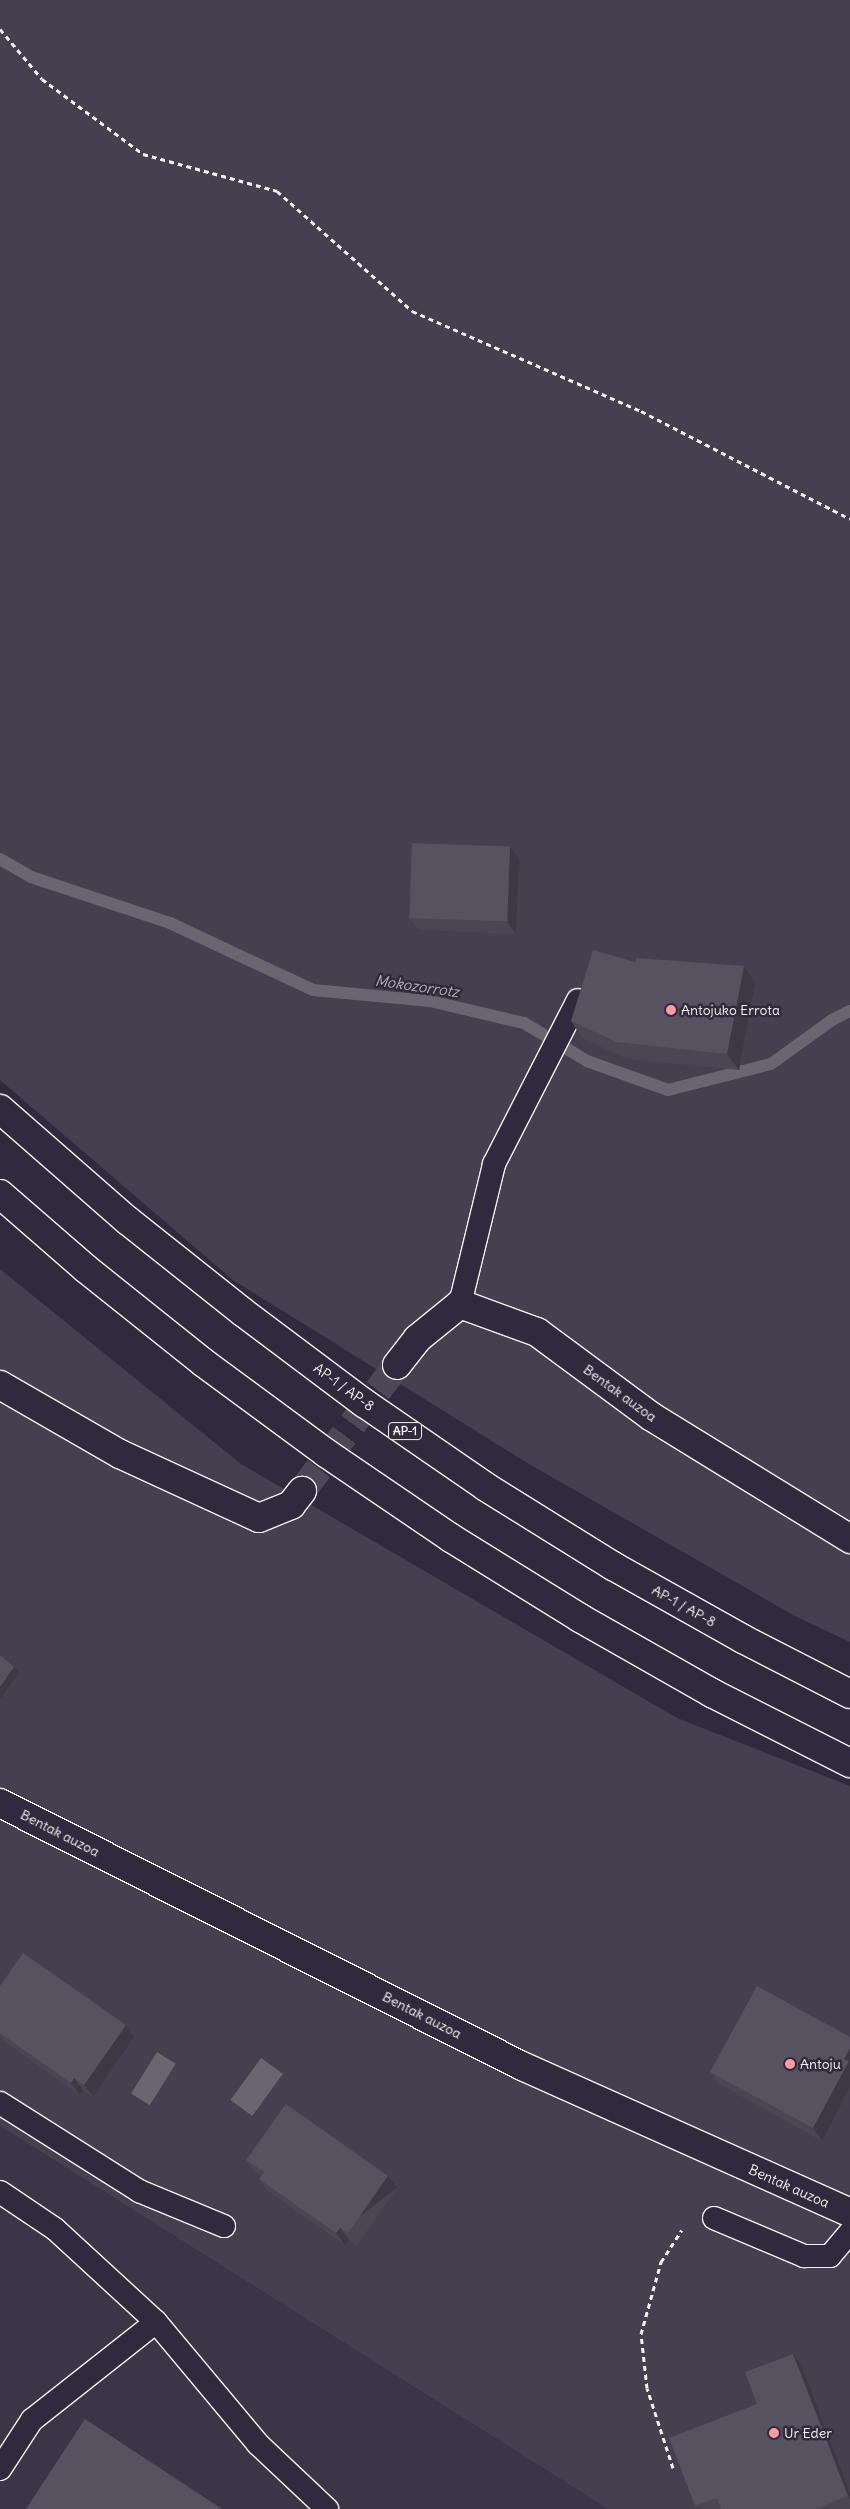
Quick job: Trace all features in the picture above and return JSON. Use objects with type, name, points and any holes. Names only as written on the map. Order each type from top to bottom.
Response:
[{"type":"main road","name":"AP-1 / AP-8","points":[[0,1109],[127,1220],[244,1313],[453,1465],[613,1566],[744,1639],[850,1694]]},
{"type":"main road","points":[[0,1194],[85,1268],[204,1363],[326,1453],[451,1538],[580,1618],[704,1688],[850,1763]]},
{"type":"main road","points":[[397,1365],[417,1338],[460,1304]]},
{"type":"main road","name":"Bentak auzoa","points":[[460,1304],[537,1332],[652,1417],[850,1539]]},
{"type":"main road","points":[[0,1385],[120,1454],[259,1518],[291,1505],[302,1491]]},
{"type":"main road","name":"Bentak auzoa","points":[[0,1803],[522,2066],[850,2213]]},
{"type":"lane","points":[[460,1304],[494,1164],[578,1000]]},
{"type":"lane","points":[[0,2103],[139,2191],[224,2226]]},
{"type":"lane","points":[[0,2192],[55,2229],[156,2322],[258,2444],[327,2509]]},
{"type":"lane","points":[[714,2218],[804,2256],[830,2256],[850,2232]]},
{"type":"lane","points":[[0,2469],[32,2420],[156,2322]]},
{"type":"path","points":[[0,29],[42,80],[144,154],[277,191],[412,311],[641,411],[850,519]]},
{"type":"path","points":[[673,2468],[647,2388],[641,2334],[661,2262],[687,2224],[714,2218]]},
{"type":"shaded area","points":[[0,0],[850,0],[850,1642],[795,1616],[529,1464],[233,1280],[0,1080]]},
{"type":"shaded area","points":[[0,1269],[241,1464],[677,1718],[850,1786],[850,2509],[608,2509],[0,2126]]},
{"type":"shaded area","points":[[157,2052],[176,2064],[150,2105],[131,2094]]},
{"type":"shaded area","points":[[261,2058],[283,2074],[252,2116],[230,2100]]},
{"type":"shaded area","points":[[0,2126],[608,2509],[0,2509]]},
{"type":"building","points":[[412,843],[510,846],[507,921],[409,918]]},
{"type":"building","name":"Antojuko Errota","points":[[593,950],[635,962],[636,958],[744,966],[727,1054],[616,1042],[571,1021]]},
{"type":"building","points":[[0,1655],[14,1667],[0,1687]]},
{"type":"building","points":[[23,1953],[126,2025],[84,2085],[74,2078],[71,2083],[0,2033],[0,1986]]},
{"type":"building","name":"Antoju","points":[[757,1986],[850,2037],[850,2048],[844,2059],[849,2061],[813,2128],[710,2072]]},
{"type":"building","points":[[286,2104],[388,2176],[348,2233],[340,2228],[336,2233],[259,2179],[264,2172],[246,2160]]},
{"type":"building","name":"Ur Eder","points":[[793,2354],[848,2496],[815,2509],[721,2509],[717,2498],[695,2506],[669,2438],[757,2404],[745,2372]]},
{"type":"building","points":[[85,2419],[222,2509],[26,2509]]},
{"type":"waterway","name":"Mokozorrotz","points":[[0,859],[31,877],[170,923],[313,990],[430,1001],[524,1023],[587,1061],[668,1090],[771,1064],[832,1020],[850,1011]]},
{"type":"tunnel","points":[[302,1491],[397,1365]]},
{"type":"place","name":"Antojuko Errota","points":[[671,1010]]},
{"type":"place","name":"Antoju","points":[[790,2064]]},
{"type":"place","name":"Ur Eder","points":[[774,2433]]}]
